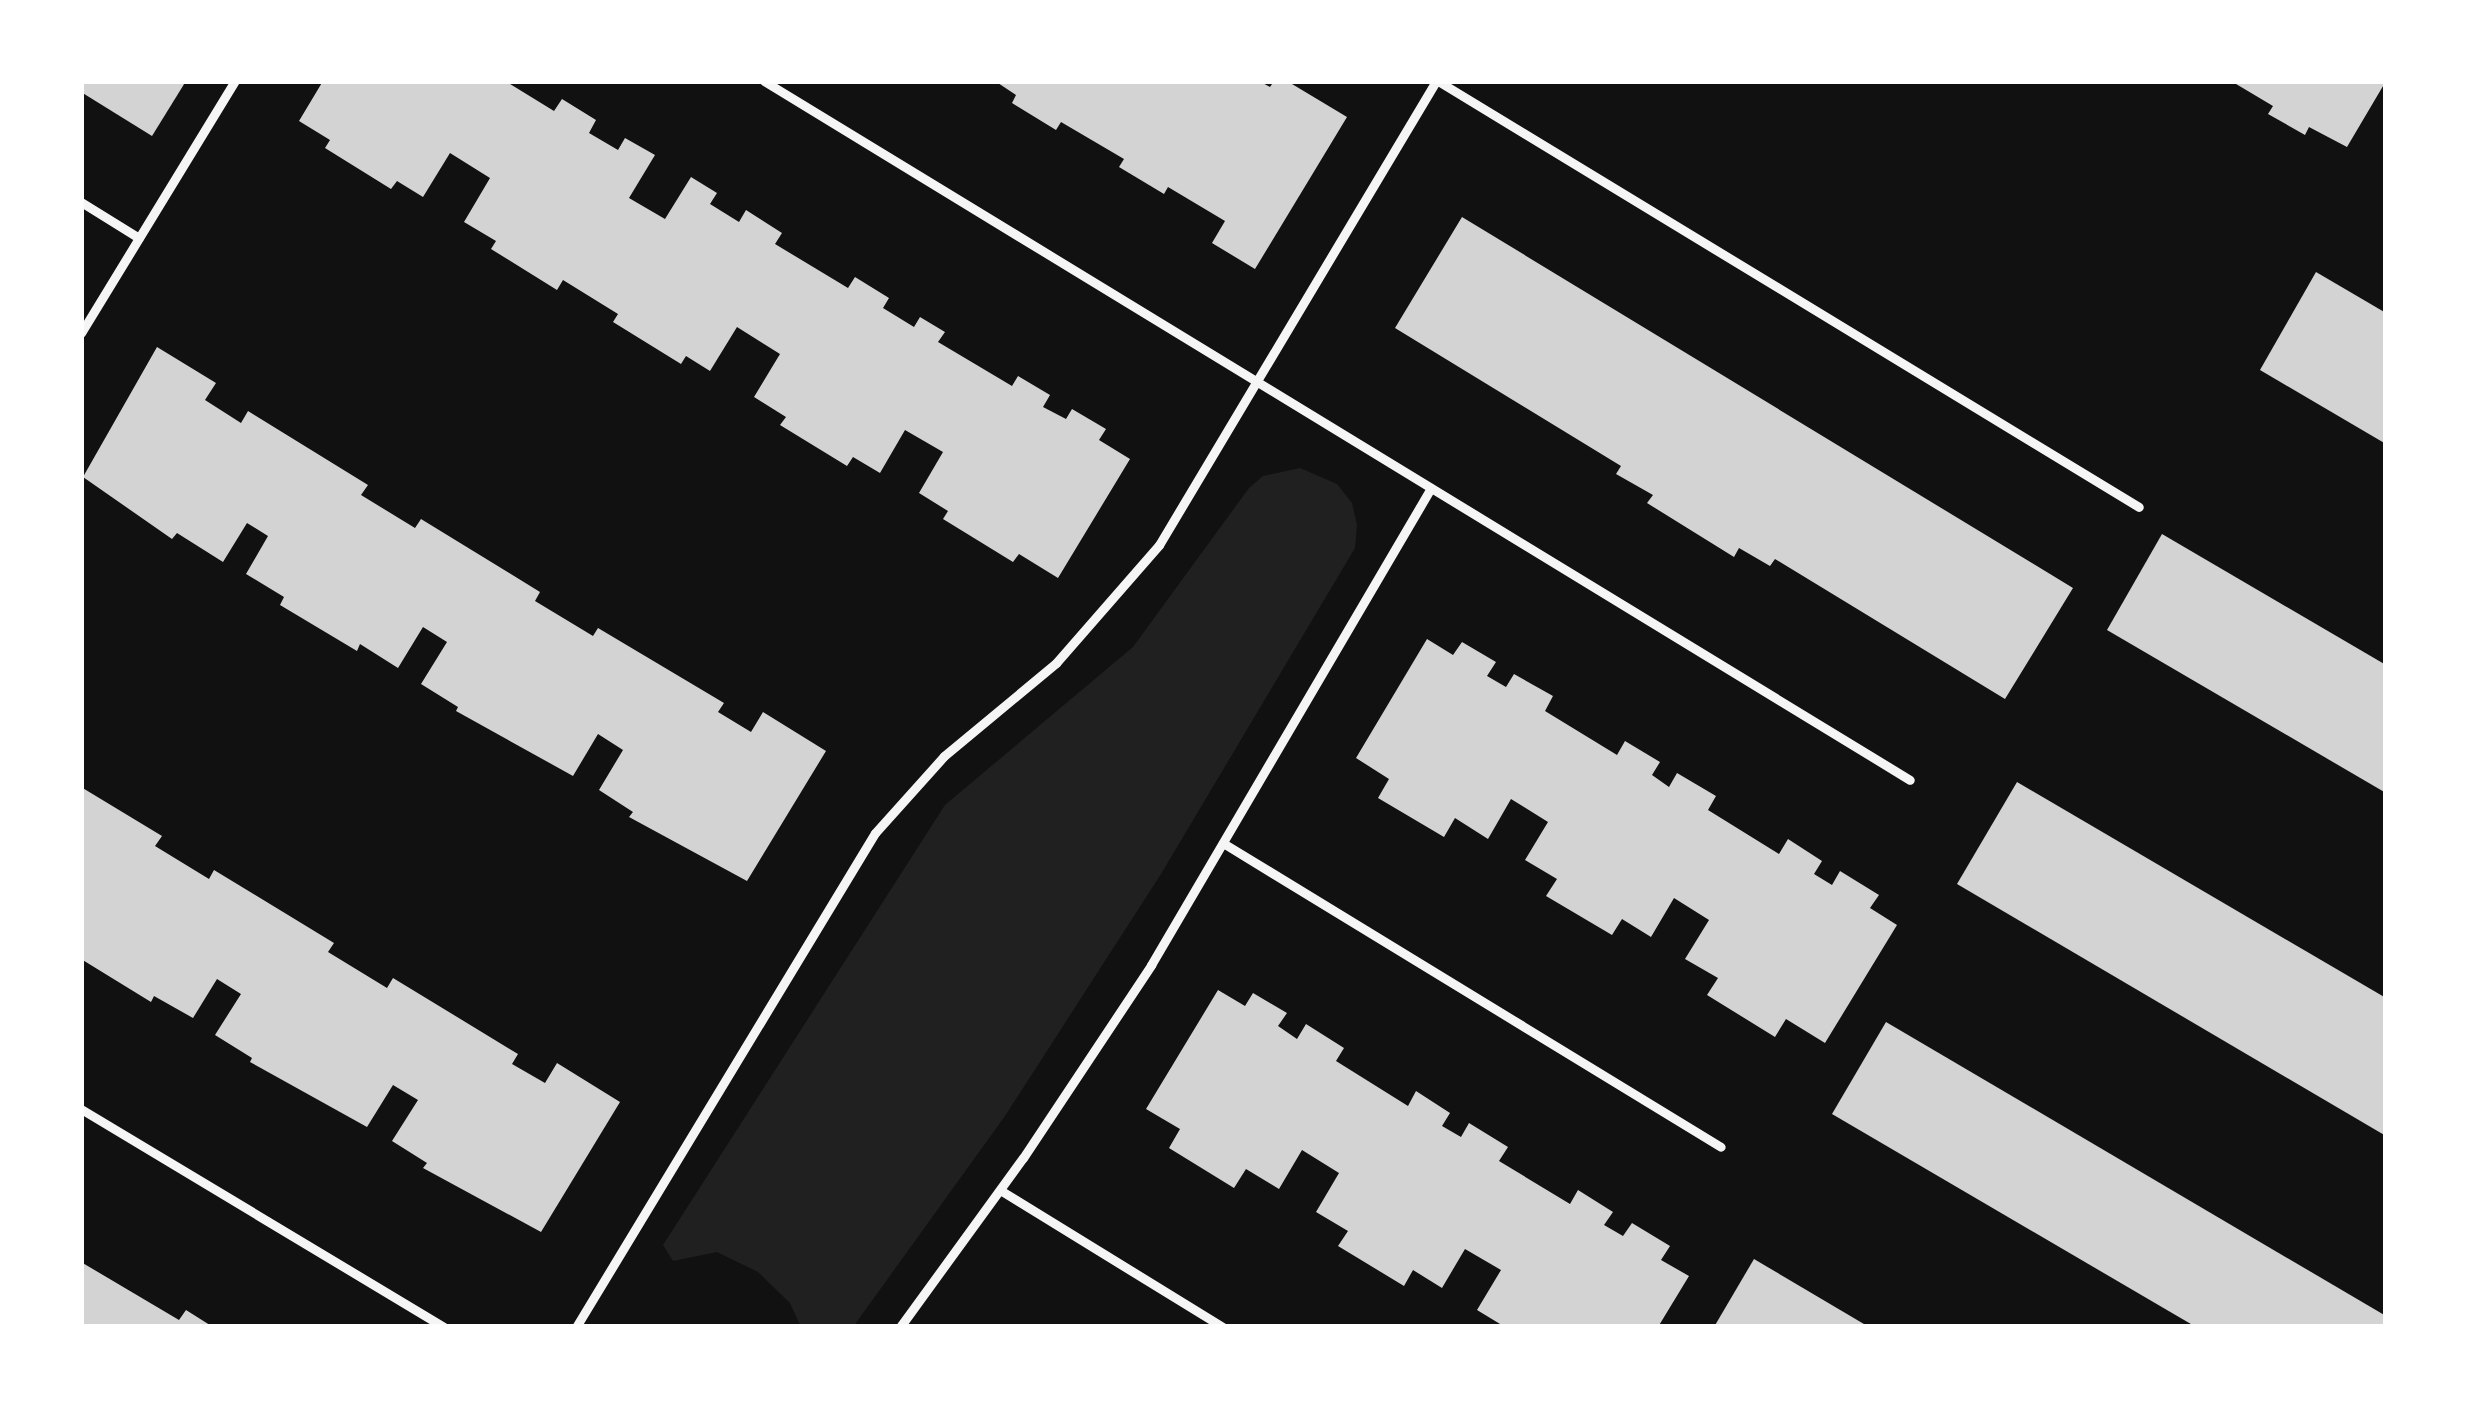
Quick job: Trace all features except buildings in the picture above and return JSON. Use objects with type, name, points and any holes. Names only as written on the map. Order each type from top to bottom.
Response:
[{"type":"lane","points":[[81,333],[235,81]]},
{"type":"lane","points":[[764,81],[1910,780]]},
{"type":"lane","points":[[576,1327],[875,833],[944,756],[1057,663],[1159,545],[1437,81],[2139,507]]},
{"type":"lane","points":[[81,202],[139,238]]},
{"type":"lane","points":[[900,1327],[1000,1190],[1151,965],[1431,488]]},
{"type":"lane","points":[[1223,843],[1721,1147]]},
{"type":"lane","points":[[81,1109],[444,1327]]},
{"type":"lane","points":[[1000,1190],[1223,1327]]},
{"type":"shaded area","points":[[1300,468],[1337,484],[1352,503],[1355,548],[1161,874],[1005,1116],[853,1327],[801,1327],[790,1303],[758,1272],[717,1252],[673,1261],[663,1245],[945,805],[1133,647],[1249,488],[1263,476]]}]
